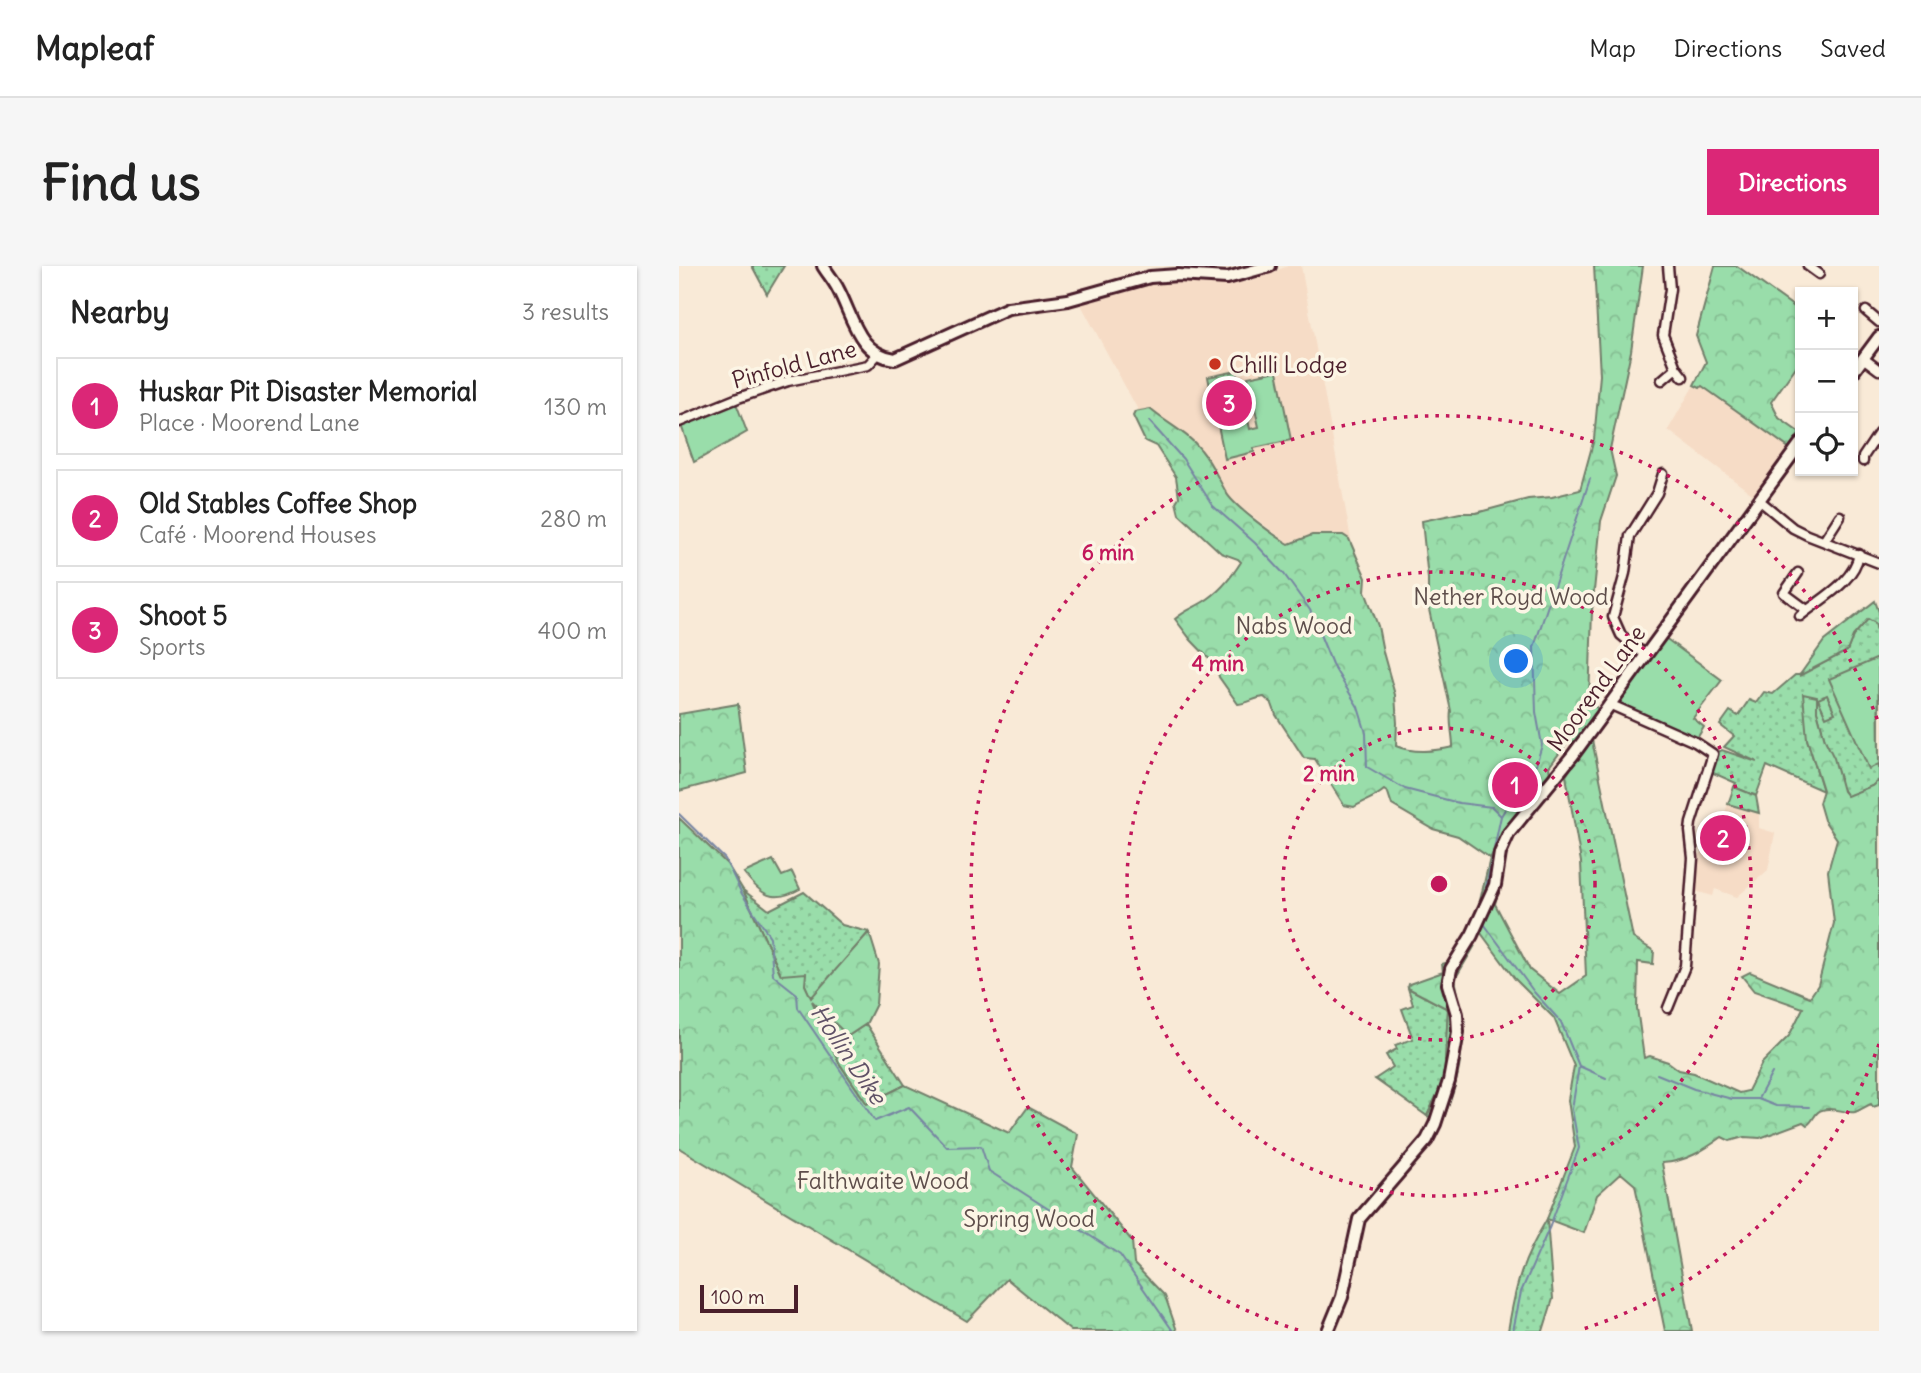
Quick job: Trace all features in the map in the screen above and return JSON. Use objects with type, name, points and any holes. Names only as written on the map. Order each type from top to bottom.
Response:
[{"type":"street","points":[[823,266],[838,288],[861,339],[878,355],[895,359],[998,312],[1063,301],[1150,277],[1178,275],[1227,278],[1270,266]]},
{"type":"street","points":[[1668,266],[1669,289],[1663,335],[1676,368],[1683,377]]},
{"type":"street","points":[[1808,266],[1819,274]]},
{"type":"street","points":[[1866,311],[1879,323]]},
{"type":"street","points":[[1858,365],[1879,337]]},
{"type":"street","name":"Pinfold Lane","points":[[679,422],[788,381],[829,375],[868,365],[878,355]]},
{"type":"street","points":[[1863,358],[1879,370]]},
{"type":"street","points":[[1662,380],[1676,368]]},
{"type":"street","points":[[1863,461],[1879,433]]},
{"type":"street","name":"Moorend Lane","points":[[1328,1331],[1342,1297],[1359,1219],[1427,1140],[1435,1124],[1449,1081],[1458,1032],[1457,1014],[1448,984],[1451,969],[1472,935],[1495,885],[1500,853],[1509,833],[1561,771],[1795,451]]},
{"type":"street","points":[[1645,655],[1621,635],[1613,617],[1625,573],[1630,536],[1657,494],[1663,474]]},
{"type":"street","points":[[1759,500],[1793,528],[1879,564]]},
{"type":"street","points":[[1824,541],[1840,516]]},
{"type":"street","points":[[1800,616],[1846,579],[1859,554]]},
{"type":"street","points":[[1798,573],[1784,593],[1807,610]]},
{"type":"street","points":[[1609,704],[1695,742],[1713,754],[1691,823],[1693,858],[1685,966],[1668,1008]]},
{"type":"shaded area","points":[[1288,266],[1301,266],[1352,545],[1343,535],[1312,535],[1289,544],[1238,505],[1226,494],[1210,466],[1180,431],[1150,409],[1139,412],[1079,301],[1144,283],[1246,282]]},
{"type":"shaded area","points":[[1694,385],[1699,388],[1701,385],[1789,448],[1756,497],[1668,430]]},
{"type":"shaded area","points":[[1728,804],[1759,813],[1759,828],[1775,833],[1768,870],[1737,897],[1715,889],[1713,896],[1695,891],[1698,855],[1713,846]]},
{"type":"green space","points":[[752,266],[784,266],[767,294]]},
{"type":"green space","points":[[1594,266],[1643,266],[1631,351],[1610,449],[1616,476],[1601,521],[1592,611],[1589,701],[1598,709],[1575,743],[1567,743],[1549,767],[1550,774],[1504,829],[1491,857],[1508,849],[1495,904],[1530,970],[1560,994],[1586,976],[1581,862],[1566,776],[1591,735],[1633,938],[1654,951],[1653,964],[1638,962],[1637,1008],[1644,1058],[1650,1056],[1668,1062],[1679,1070],[1694,1073],[1739,1093],[1748,1091],[1762,1063],[1789,1036],[1803,1008],[1754,991],[1742,976],[1750,972],[1810,997],[1818,985],[1834,923],[1828,871],[1837,839],[1824,820],[1819,803],[1823,790],[1807,739],[1803,694],[1817,697],[1817,711],[1825,740],[1847,796],[1872,786],[1879,780],[1879,1105],[1873,1107],[1871,1104],[1855,1112],[1822,1110],[1807,1125],[1803,1122],[1760,1138],[1744,1137],[1730,1141],[1722,1137],[1687,1158],[1662,1163],[1692,1331],[1665,1331],[1635,1185],[1621,1173],[1597,1195],[1584,1233],[1547,1219],[1575,1147],[1568,1100],[1574,1066],[1554,1018],[1515,979],[1478,929],[1479,905],[1490,858],[1458,836],[1433,829],[1392,805],[1388,793],[1384,790],[1354,807],[1344,805],[1315,759],[1304,758],[1276,715],[1272,704],[1264,697],[1238,704],[1219,677],[1217,667],[1175,619],[1215,594],[1241,562],[1221,553],[1179,514],[1176,477],[1156,446],[1145,441],[1133,416],[1135,412],[1150,409],[1190,438],[1208,460],[1230,498],[1289,544],[1312,535],[1343,535],[1349,539],[1366,578],[1365,591],[1378,626],[1395,695],[1396,746],[1417,751],[1453,747],[1451,711],[1428,605],[1422,521],[1460,513],[1476,513],[1528,499],[1552,497],[1580,490],[1594,439],[1600,375]]},
{"type":"green space","points":[[1715,266],[1737,266],[1795,307],[1795,368],[1771,402],[1779,418],[1795,429],[1795,440],[1789,448],[1702,386],[1700,388],[1694,385],[1706,362],[1696,336]]},
{"type":"green space","points":[[1237,371],[1250,429],[1259,427],[1248,377],[1277,371],[1291,440],[1254,448],[1254,452],[1225,459],[1208,377]]},
{"type":"green space","points":[[736,403],[747,432],[694,462],[681,425]]},
{"type":"green space","points":[[1875,601],[1879,612],[1879,638],[1875,623],[1868,619],[1853,636],[1847,651],[1799,676],[1824,641]]},
{"type":"green space","points":[[1868,619],[1875,622],[1879,638],[1879,780],[1847,797],[1840,785],[1817,711],[1807,739],[1823,791],[1767,766],[1756,796],[1734,787],[1736,783],[1711,772],[1718,752],[1722,750],[1757,762],[1724,747],[1734,736],[1720,725],[1730,711],[1738,716],[1749,700],[1756,703],[1764,692],[1773,694],[1795,675],[1847,651],[1853,636]]},
{"type":"green space","points":[[1664,637],[1722,680],[1693,718],[1704,727],[1696,740],[1616,703]]},
{"type":"green space","points":[[1878,658],[1879,764],[1869,769],[1829,679]]},
{"type":"green space","points":[[1827,695],[1835,713],[1826,717],[1818,699]]},
{"type":"green space","points":[[738,704],[747,773],[679,791],[679,714]]},
{"type":"green space","points":[[1734,787],[1756,796],[1759,813],[1728,804]]},
{"type":"green space","points":[[679,818],[727,864],[743,890],[781,975],[806,973],[805,985],[811,998],[869,932],[879,964],[876,1004],[866,1024],[848,1036],[812,1001],[839,1063],[867,1104],[905,1085],[1009,1133],[1028,1107],[1078,1134],[1072,1167],[1132,1241],[1134,1264],[1165,1296],[1177,1331],[1071,1331],[1007,1279],[967,1321],[679,1148]]},
{"type":"green space","points":[[773,860],[782,876],[792,872],[800,889],[782,896],[768,895],[756,887],[744,873]]},
{"type":"green space","points":[[743,890],[769,910],[804,892],[842,925],[869,932],[812,999],[848,1036],[866,1024],[905,1085],[867,1104],[839,1063],[805,985],[781,975]]},
{"type":"green space","points":[[1460,947],[1474,947],[1455,979],[1461,1017],[1461,1052],[1455,1086],[1442,1122],[1427,1116],[1444,1080],[1448,1009],[1408,988],[1409,984],[1443,972],[1442,964],[1449,962]]},
{"type":"green space","points":[[1408,988],[1448,1009],[1444,1080],[1427,1116],[1375,1079],[1393,1067],[1386,1055],[1397,1049],[1395,1045],[1413,1039],[1402,1009],[1413,1005]]},
{"type":"green space","points":[[1547,1219],[1553,1299],[1543,1331],[1508,1331],[1521,1273],[1531,1247]]},
{"type":"waterway","points":[[1149,421],[1183,459],[1213,506],[1255,543],[1284,574],[1310,610],[1332,664],[1358,707],[1366,733],[1367,767],[1405,789],[1459,803],[1492,807],[1501,816]]},
{"type":"waterway","points":[[1484,896],[1501,816],[1536,765],[1542,745],[1536,712],[1534,647],[1590,479]]},
{"type":"waterway","name":"Hollin Dike","points":[[679,814],[725,859],[742,894],[770,937],[773,975],[797,994],[798,1008],[875,1121],[909,1107],[947,1147],[981,1146],[989,1171],[1120,1255],[1173,1331]]},
{"type":"waterway","points":[[1482,921],[1534,992],[1561,1022],[1579,1066],[1572,1109],[1579,1148],[1550,1226],[1521,1292],[1513,1331]]},
{"type":"waterway","points":[[1579,1066],[1606,1078]]},
{"type":"waterway","points":[[1759,1097],[1772,1073]]},
{"type":"waterway","points":[[1657,1074],[1694,1089],[1732,1099],[1758,1099],[1776,1106],[1809,1107]]},
{"type":"place","name":"Chilli Lodge","points":[[1215,364]]},
{"type":"place","name":"Shoot 5","points":[[1229,403]]},
{"type":"place","name":"Huskar Pit Disaster Memorial","points":[[1515,785]]},
{"type":"place","name":"Old Stables Coffee Shop","points":[[1723,838]]},
{"type":"park label","name":"Nether Royd Wood","points":[[1511,596]]},
{"type":"park label","name":"Nabs Wood","points":[[1294,625]]},
{"type":"park label","name":"Falthwaite Wood","points":[[883,1180]]},
{"type":"park label","name":"Spring Wood","points":[[1029,1218]]}]
